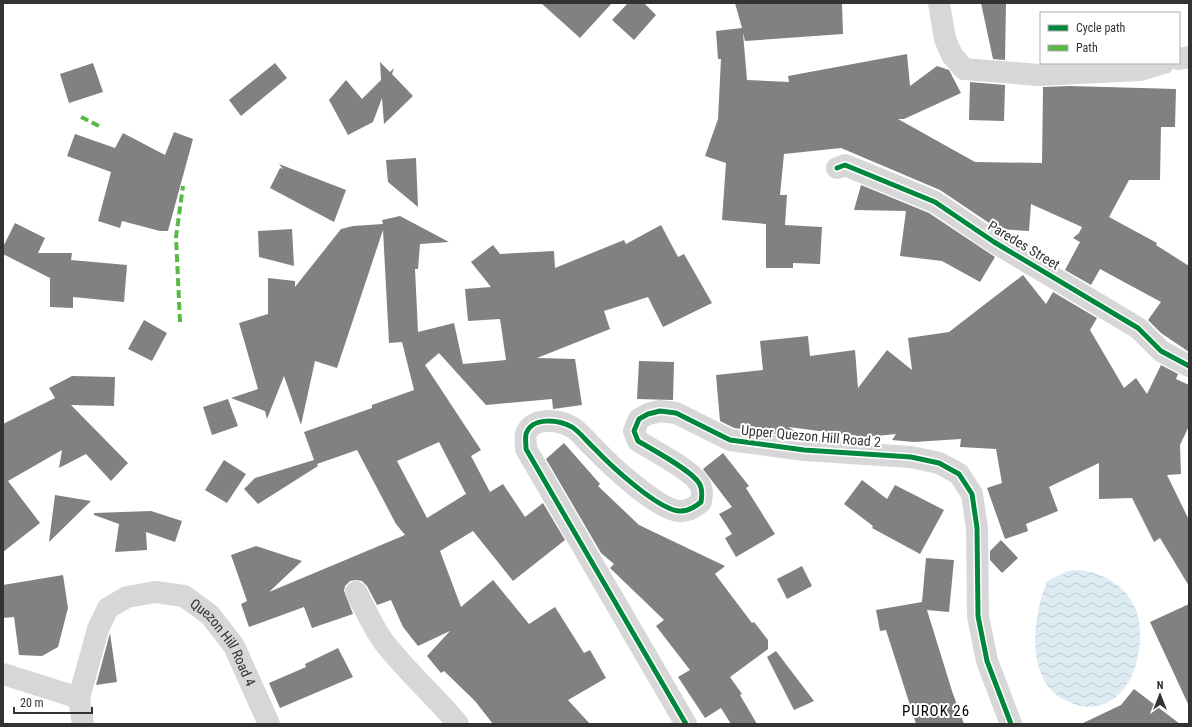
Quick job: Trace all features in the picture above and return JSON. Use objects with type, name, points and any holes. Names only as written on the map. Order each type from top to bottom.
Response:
[{"type":"street","points":[[939,3],[945,39],[952,55],[964,69],[1039,75],[1140,70],[1161,64]]},
{"type":"street","name":"Paredes Street","points":[[837,168],[845,165],[935,202],[994,242],[1138,328],[1161,350],[1189,366]]},
{"type":"street","name":"Upper Quezon Hill Road 2","points":[[686,724],[526,449],[525,435],[529,428],[545,420],[558,421],[573,428],[621,475],[664,505],[680,511],[693,509],[701,502],[702,492],[700,484],[690,474],[638,441],[634,431],[639,419],[648,414],[660,411],[676,413],[730,440],[804,450],[911,457],[939,463],[959,474],[972,494],[977,528],[978,616],[987,661],[1012,724]]},
{"type":"street","name":"Quezon Hill Road 4","points":[[83,724],[79,698],[98,629],[108,608],[127,597],[155,592],[184,596],[210,615],[234,646],[269,724]]},
{"type":"street","points":[[356,592],[382,639],[405,668],[439,702],[458,724]]},
{"type":"street","points":[[3,674],[79,698]]},
{"type":"water","points":[[1080,570],[1098,574],[1107,578],[1122,589],[1133,604],[1137,613],[1140,628],[1138,655],[1130,679],[1115,698],[1105,704],[1094,707],[1082,706],[1069,702],[1054,693],[1043,678],[1036,654],[1035,642],[1037,617],[1047,581],[1068,571]]},
{"type":"building","points":[[541,3],[612,3],[580,38]]},
{"type":"building","points":[[628,3],[644,3],[656,15],[634,40],[612,20]]},
{"type":"building","points":[[735,3],[842,3],[843,34],[745,41],[743,33],[747,80],[789,82],[788,76],[907,54],[910,86],[937,66],[949,70],[961,93],[904,119],[898,119],[975,162],[1042,163],[1043,87],[1070,86],[1176,89],[1175,127],[1161,127],[1160,180],[1129,180],[1109,217],[1157,243],[1156,245],[1189,266],[1189,352],[1161,333],[1148,320],[1161,302],[1100,269],[1091,285],[1065,270],[1080,242],[1073,238],[1079,233],[1082,227],[1031,204],[1029,231],[998,229],[940,190],[841,148],[784,154],[780,195],[787,195],[785,225],[822,227],[820,264],[793,263],[793,268],[766,268],[766,224],[722,220],[726,163],[705,156],[718,119],[721,59],[718,59],[716,31],[742,28]]},
{"type":"building","points":[[981,3],[1006,3],[1005,60],[993,59]]},
{"type":"building","points":[[380,62],[390,72],[394,68],[392,74],[413,96],[384,124],[382,98],[373,122],[348,135],[329,100],[346,80],[362,99],[381,80]]},
{"type":"building","points":[[93,63],[103,92],[69,103],[60,74]]},
{"type":"building","points":[[275,63],[287,78],[241,116],[229,100]]},
{"type":"building","points":[[970,82],[1005,85],[1004,121],[969,120]]},
{"type":"building","points":[[174,132],[193,139],[168,231],[160,231],[122,221],[120,228],[98,221],[111,172],[67,156],[75,134],[115,148],[123,133],[165,155]]},
{"type":"building","points":[[416,158],[418,207],[388,182],[386,160]]},
{"type":"building","points":[[279,164],[346,190],[334,222],[270,188],[280,168],[283,169]]},
{"type":"building","points":[[861,185],[929,213],[995,257],[980,282],[942,261],[900,256],[906,211],[854,210]]},
{"type":"building","points":[[400,216],[449,242],[420,244],[418,269],[415,269],[418,332],[454,323],[463,364],[506,360],[500,319],[468,321],[465,289],[491,287],[471,262],[493,245],[500,254],[554,251],[555,268],[624,240],[626,244],[661,225],[678,257],[684,254],[712,303],[663,327],[648,297],[604,311],[610,329],[537,358],[575,359],[582,405],[553,409],[552,399],[486,405],[439,353],[425,365],[481,450],[471,456],[490,492],[503,484],[525,517],[543,503],[565,540],[513,581],[473,531],[440,551],[461,607],[493,580],[529,624],[555,607],[584,653],[590,650],[606,678],[568,700],[590,724],[493,724],[475,701],[444,671],[441,673],[427,656],[450,631],[418,646],[403,627],[391,600],[377,605],[367,586],[362,581],[350,581],[345,586],[344,591],[353,614],[312,628],[304,607],[249,627],[241,604],[247,601],[231,555],[256,546],[302,561],[269,592],[405,535],[396,524],[357,450],[317,464],[318,466],[258,504],[244,489],[255,478],[314,460],[304,432],[372,408],[372,405],[414,390],[402,342],[389,343],[383,230],[337,368],[315,361],[301,425],[284,376],[267,419],[265,411],[231,398],[258,389],[239,323],[268,314],[268,278],[295,281],[295,287],[341,229],[353,226],[383,224],[382,220]],"holes":[[[439,442],[466,494],[427,518],[397,461]]]},
{"type":"building","points":[[15,223],[45,238],[38,253],[72,253],[71,260],[127,265],[124,302],[73,297],[73,308],[50,307],[50,278],[3,254],[3,247]]},
{"type":"building","points":[[292,229],[294,266],[259,257],[258,231]]},
{"type":"building","points":[[1023,275],[1046,304],[1053,292],[1097,318],[1090,330],[1124,388],[1136,378],[1147,394],[1161,365],[1178,374],[1176,379],[1189,385],[1189,426],[1180,445],[1181,474],[1167,475],[1189,520],[1189,586],[1160,538],[1154,542],[1132,498],[1099,499],[1099,463],[1049,487],[1058,511],[1026,524],[1028,531],[1005,539],[987,488],[1002,483],[996,449],[960,447],[961,439],[914,442],[892,440],[896,434],[866,437],[788,427],[807,438],[805,438],[734,428],[720,421],[716,375],[763,370],[760,341],[808,336],[810,356],[855,350],[858,388],[887,350],[912,370],[908,338],[949,332]]},
{"type":"building","points":[[144,320],[167,333],[152,361],[128,349]]},
{"type":"building","points":[[639,361],[674,362],[673,400],[637,399]]},
{"type":"building","points":[[72,376],[115,377],[114,406],[71,405],[128,463],[111,481],[86,454],[59,468],[62,450],[8,481],[40,523],[3,552],[3,424],[55,398],[49,388]]},
{"type":"building","points":[[228,399],[238,426],[212,435],[203,407]]},
{"type":"building","points":[[564,443],[600,484],[598,486],[639,525],[725,566],[715,574],[752,623],[754,622],[768,640],[768,649],[730,677],[742,694],[740,695],[757,724],[731,724],[721,708],[705,718],[678,677],[690,670],[656,626],[664,620],[610,568],[614,564],[601,553],[546,459]]},
{"type":"building","points":[[723,453],[749,486],[746,488],[775,534],[736,557],[725,538],[732,534],[719,514],[732,507],[703,469]]},
{"type":"building","points":[[224,460],[246,474],[227,503],[205,490]]},
{"type":"building","points":[[862,480],[887,499],[895,485],[944,510],[920,554],[872,528],[873,526],[844,504]]},
{"type":"building","points":[[55,495],[91,501],[49,542]]},
{"type":"building","points":[[151,511],[182,521],[175,542],[146,532],[147,550],[115,552],[119,524],[94,515],[94,513]]},
{"type":"building","points":[[1001,540],[1018,558],[1002,573],[990,560],[990,551]]},
{"type":"building","points":[[926,558],[954,560],[949,612],[927,610],[952,691],[964,724],[916,724],[886,630],[880,631],[876,610],[922,602]]},
{"type":"building","points":[[802,566],[812,586],[787,599],[777,579]]},
{"type":"building","points":[[63,575],[68,608],[58,647],[42,656],[19,655],[14,617],[3,618],[3,585]]},
{"type":"building","points":[[1189,604],[1189,706],[1150,622]]},
{"type":"building","points":[[110,633],[117,682],[96,685]]},
{"type":"building","points":[[338,648],[353,677],[280,708],[269,683],[306,667],[305,664]]},
{"type":"building","points":[[776,651],[814,701],[794,710],[767,657]]},
{"type":"building","points":[[1134,689],[1180,724],[1081,724],[1121,705]]},
{"type":"marked path","points":[[81,117],[99,126]]},
{"type":"marked path","points":[[180,322],[176,237],[183,186]]},
{"type":"cycle path","points":[[837,168],[845,165],[935,202],[994,242],[1138,328],[1161,351],[1189,366]]},
{"type":"cycle path","points":[[686,724],[526,449],[526,434],[529,428],[534,424],[553,421],[572,427],[634,485],[659,503],[679,511],[688,510],[701,502],[701,488],[695,478],[688,472],[671,460],[638,441],[634,431],[639,419],[648,414],[660,411],[676,413],[730,440],[804,450],[911,457],[939,463],[959,474],[972,494],[977,528],[978,616],[987,661],[1011,724]]},
{"type":"district","name":"PUROK 26","points":[[936,711]]}]
